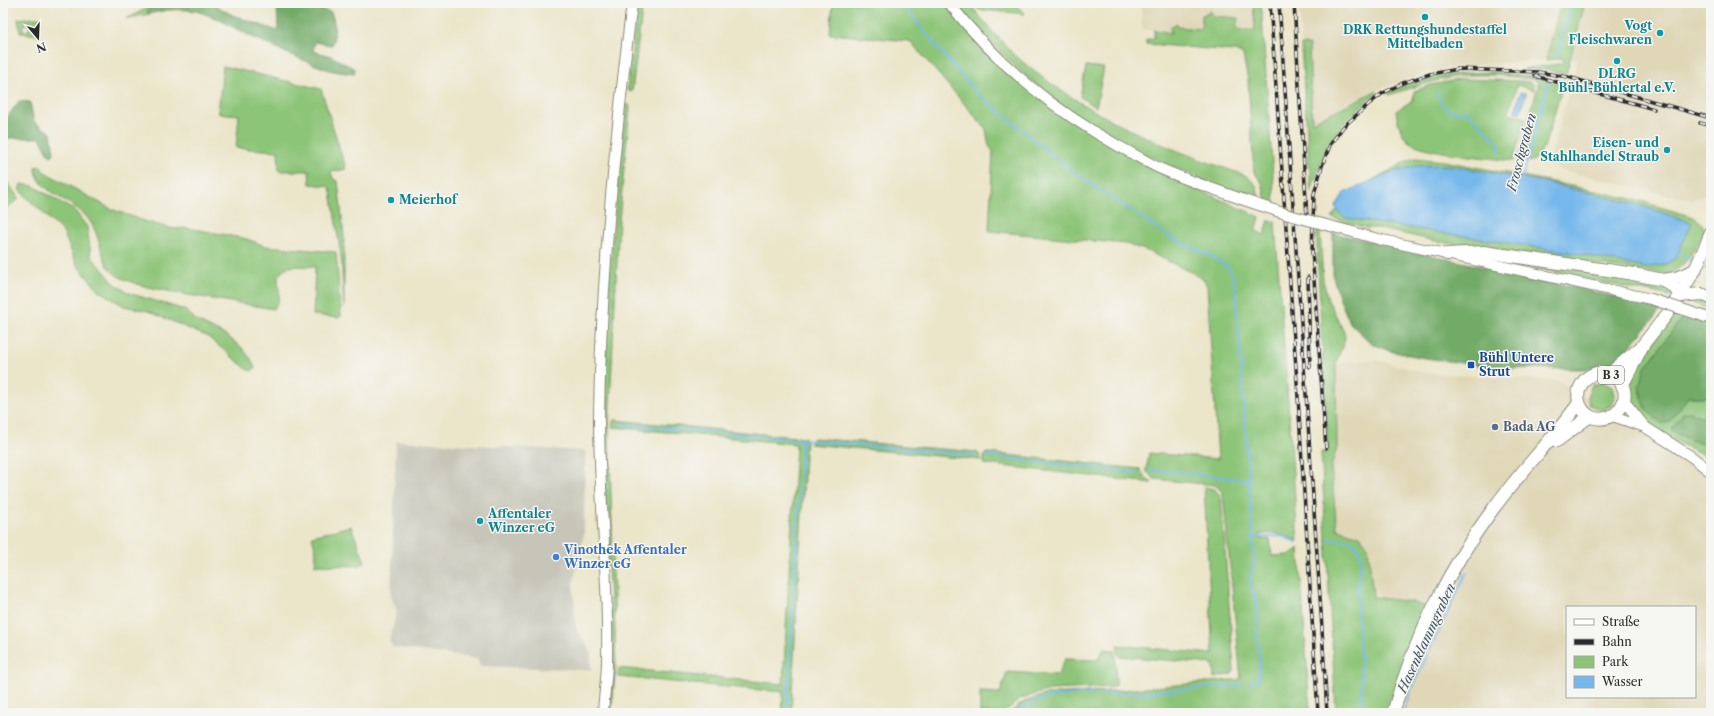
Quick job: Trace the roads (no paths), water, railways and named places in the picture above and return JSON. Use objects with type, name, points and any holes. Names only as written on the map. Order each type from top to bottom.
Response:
[{"type":"main road","points":[[602,713],[607,661],[599,417],[602,325],[609,212],[632,3]]},
{"type":"main road","points":[[949,3],[978,37],[1011,70],[1058,109],[1094,133],[1159,168],[1241,199],[1290,215],[1349,231],[1447,254],[1651,299],[1711,318]]},
{"type":"main road","name":"B 3","points":[[1622,386],[1642,346],[1680,296],[1695,270],[1711,233]]},
{"type":"main road","points":[[1447,254],[1484,252],[1628,273],[1663,280],[1676,278],[1695,270],[1696,281],[1706,296]]},
{"type":"main road","points":[[1663,280],[1675,288],[1680,296],[1706,296]]},
{"type":"main road","name":"B 3","points":[[1609,374],[1642,346]]},
{"type":"main road","name":"B 3","points":[[1393,713],[1418,640],[1448,580],[1492,510],[1533,461],[1539,451],[1571,415],[1579,403],[1578,391],[1584,380],[1595,374],[1609,374],[1622,386],[1624,401],[1620,409],[1613,416]]},
{"type":"main road","points":[[1624,401],[1645,427]]},
{"type":"main road","points":[[1579,403],[1583,411],[1591,417],[1602,419],[1613,416],[1645,427],[1692,457],[1711,472]]},
{"type":"main road","name":"B 3","points":[[1533,461],[1570,430],[1591,417]]},
{"type":"main road","points":[[1692,457],[1711,462]]},
{"type":"water","points":[[1520,92],[1526,93],[1520,113],[1515,112]]},
{"type":"water","points":[[1447,165],[1544,182],[1639,205],[1692,223],[1675,259],[1663,265],[1645,268],[1580,254],[1345,218],[1335,208],[1344,193],[1389,173],[1416,166]]},
{"type":"waterway","points":[[902,3],[977,93],[1068,168],[1170,237],[1215,258],[1229,268],[1235,283],[1253,537],[1282,536],[1297,542]]},
{"type":"waterway","name":"Froschgraben","points":[[1556,58],[1571,3]]},
{"type":"waterway","name":"Froschgraben","points":[[1522,180],[1549,82]]},
{"type":"waterway","points":[[1437,92],[1447,109],[1466,111],[1499,143],[1499,153]]},
{"type":"waterway","name":"Froschgraben","points":[[1677,252],[1694,262]]},
{"type":"waterway","name":"Froschgraben","points":[[1702,266],[1711,271]]},
{"type":"waterway","points":[[620,424],[976,455]]},
{"type":"waterway","points":[[787,713],[802,440]]},
{"type":"waterway","points":[[987,456],[1139,473]]},
{"type":"waterway","points":[[1150,471],[1160,470],[1248,480]]},
{"type":"waterway","points":[[1250,684],[1258,680],[1260,657],[1257,639],[1258,613],[1256,599],[1251,588],[1250,580],[1254,562],[1253,537]]},
{"type":"waterway","points":[[1328,539],[1344,540],[1354,543],[1361,555],[1358,583],[1358,619],[1362,682],[1361,713]]},
{"type":"waterway","name":"Hasenklammgraben","points":[[1403,713],[1412,687],[1467,572]]},
{"type":"waterway","points":[[1015,713],[1027,705],[1041,700],[1072,694],[1134,693],[1241,685]]},
{"type":"railway","points":[[1270,3],[1297,382],[1318,713]]},
{"type":"railway","points":[[1279,3],[1327,713]]},
{"type":"railway","points":[[1294,3],[1307,217]]},
{"type":"railway","points":[[1326,448],[1312,251],[1314,194],[1330,145],[1343,127],[1370,103],[1383,93],[1403,83],[1430,74],[1459,69],[1538,72],[1568,77],[1711,118]]},
{"type":"railway","points":[[1535,76],[1654,109]]},
{"type":"railway","points":[[1700,123],[1711,126]]},
{"type":"railway","points":[[1308,277],[1310,367]]},
{"type":"place","name":"DRK Rettungshundestaffel Mittelbaden","points":[[1425,17]]},
{"type":"place","name":"Vogt Fleischwaren","points":[[1660,33]]},
{"type":"place","name":"DLRG Bühl-Bühlertal e.V.","points":[[1617,61]]},
{"type":"place","name":"Eisen- und Stahlhandel Straub","points":[[1667,150]]},
{"type":"place","name":"Meierhof","points":[[391,200]]},
{"type":"place","name":"Bühl Untere Strut","points":[[1471,365]]},
{"type":"place","name":"Bada AG","points":[[1495,427]]},
{"type":"place","name":"Affentaler Winzer eG","points":[[480,521]]},
{"type":"place","name":"Vinothek Affentaler Winzer eG","points":[[556,557]]}]
